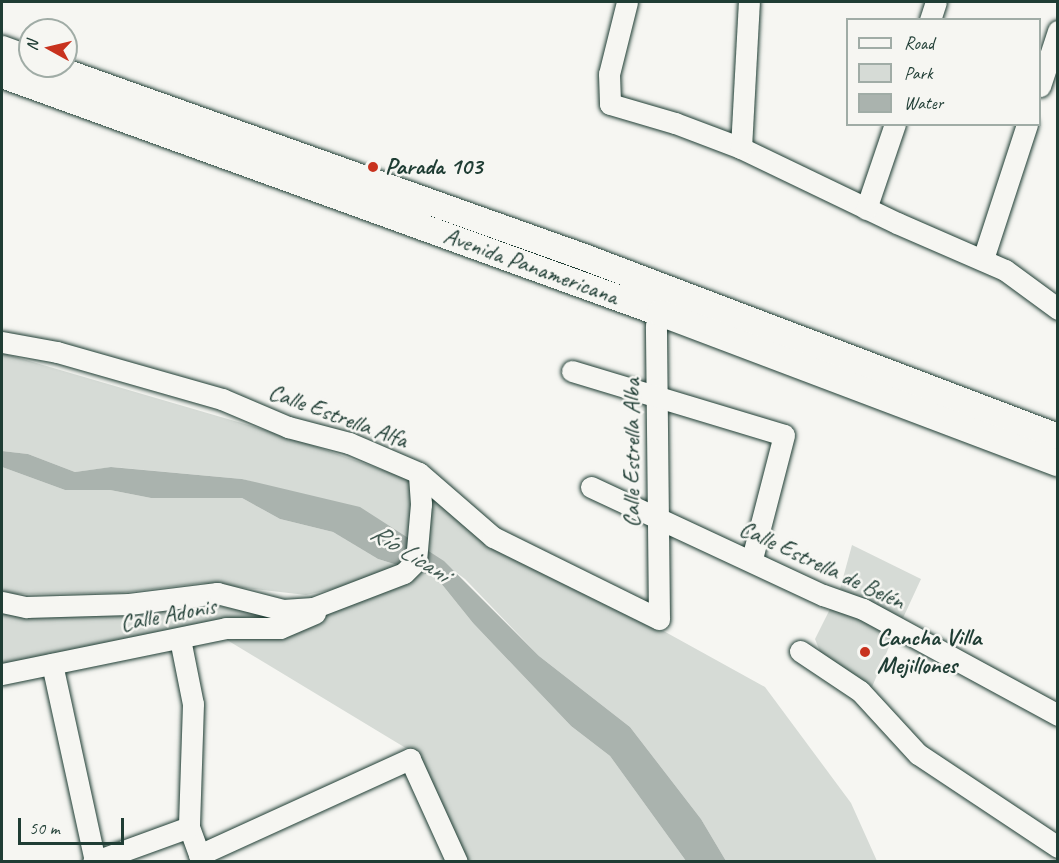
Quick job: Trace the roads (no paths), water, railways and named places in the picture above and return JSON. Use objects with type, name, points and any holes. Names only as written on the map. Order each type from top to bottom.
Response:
[{"type":"main road","points":[[2,49],[18,55]]},
{"type":"main road","name":"Avenida Panamericana","points":[[2,75],[660,313],[1057,462]]},
{"type":"main road","name":"Avenida Panamericana","points":[[78,77],[668,288],[1058,437]]},
{"type":"street","points":[[627,2],[609,74],[610,104],[675,123],[741,148],[867,209],[1005,270],[1058,309]]},
{"type":"street","points":[[741,148],[749,2]]},
{"type":"street","points":[[931,18],[936,2]]},
{"type":"street","points":[[1041,83],[1058,31]]},
{"type":"street","points":[[867,209],[894,126]]},
{"type":"street","points":[[983,259],[1026,126]]},
{"type":"street","name":"Calle Estrella Alba","points":[[659,619],[656,326],[668,288]]},
{"type":"street","name":"Calle Estrella Alfa","points":[[2,342],[57,352],[222,399],[288,426],[349,443],[418,473],[493,537],[659,619]]},
{"type":"street","points":[[572,370],[784,435],[752,560]]},
{"type":"street","points":[[2,602],[26,607],[129,604],[217,592],[298,610],[338,598],[404,573],[416,561],[421,504],[418,473]]},
{"type":"street","name":"Calle Estrella de Belén","points":[[591,487],[658,516],[823,595],[863,609],[1058,715]]},
{"type":"street","name":"Calle Adonis","points":[[2,674],[226,628],[280,628],[308,618],[338,598]]},
{"type":"street","points":[[180,639],[193,704],[194,742],[189,827],[201,858],[410,759],[457,861]]},
{"type":"street","points":[[800,651],[860,691],[918,754],[1058,847]]},
{"type":"street","points":[[52,664],[94,861],[189,827]]},
{"type":"water","name":"Río Licani","points":[[2,451],[28,454],[75,472],[111,467],[242,479],[360,507],[444,561],[539,656],[630,727],[701,819],[726,861],[686,861],[610,756],[571,726],[473,623],[436,577],[378,559],[333,532],[280,519],[242,498],[151,498],[110,490],[65,490],[2,467]]},
{"type":"place","name":"Parada 103","points":[[373,167]]},
{"type":"place","name":"Cancha Villa Mejillones","points":[[865,652]]}]
